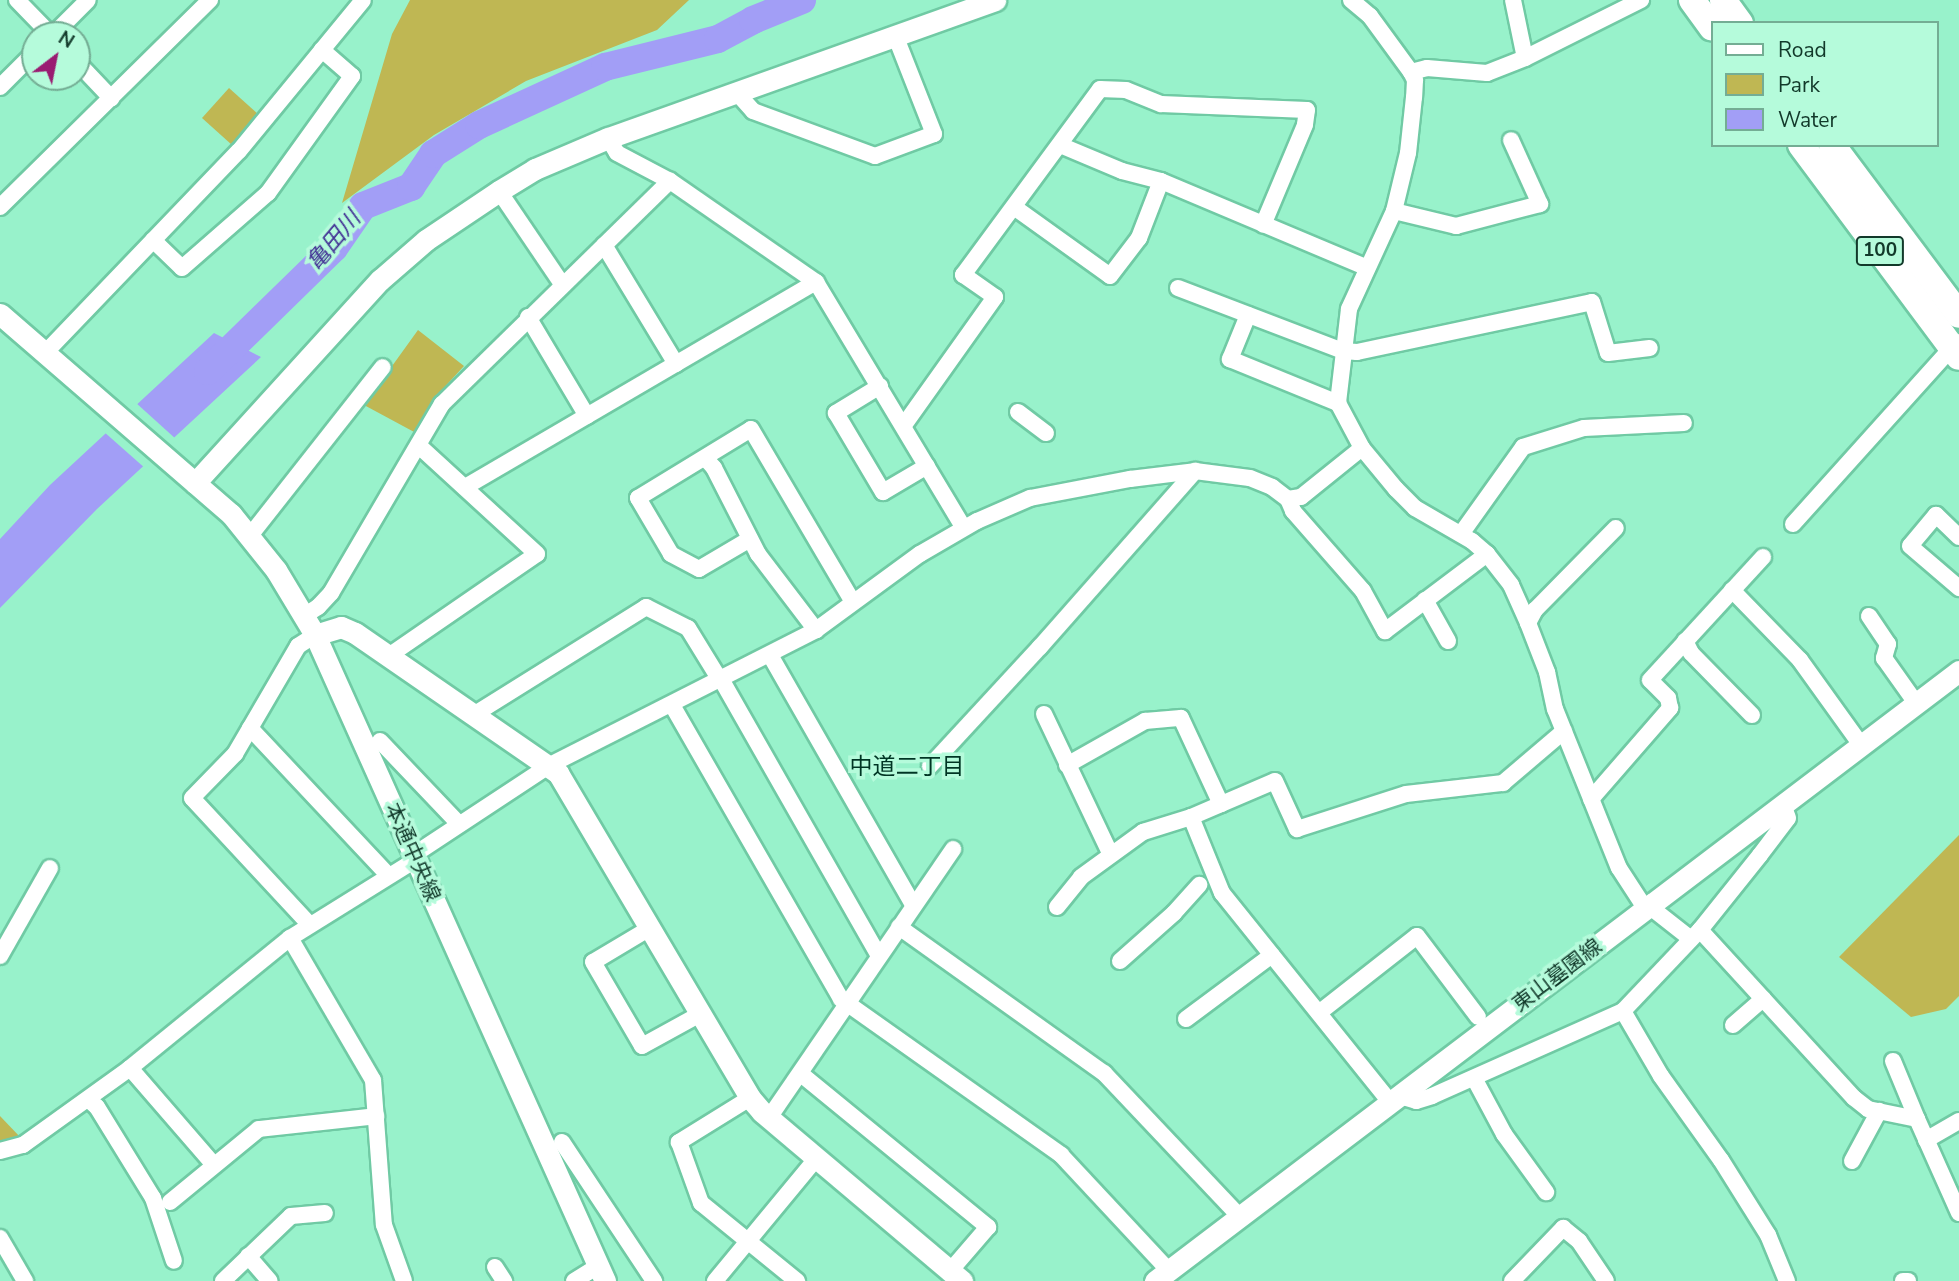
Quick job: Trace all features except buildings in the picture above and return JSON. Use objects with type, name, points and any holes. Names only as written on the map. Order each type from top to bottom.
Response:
[{"type":"main road","points":[[1692,0],[1710,25]]},
{"type":"main road","points":[[1723,0],[1739,21]]},
{"type":"main road","name":"100","points":[[1803,147],[1956,348]]},
{"type":"main road","name":"100","points":[[1833,147],[1959,315]]},
{"type":"street","points":[[17,0],[38,21]]},
{"type":"street","points":[[66,21],[88,0]]},
{"type":"street","points":[[0,207],[210,0]]},
{"type":"street","points":[[0,314],[45,352],[239,151],[363,0]]},
{"type":"street","points":[[195,483],[380,280],[426,240],[535,169],[608,138],[995,0]]},
{"type":"street","points":[[1351,0],[1370,16],[1415,80],[1411,131],[1394,211],[1349,309],[1338,403],[1362,449],[1415,508],[1461,534],[1487,554],[1511,585],[1528,622],[1564,730],[1619,868],[1647,907],[1695,935],[1763,999],[1854,1098],[1868,1109],[1917,1119]]},
{"type":"street","points":[[1513,0],[1525,58]]},
{"type":"street","points":[[1410,72],[1427,68],[1487,73],[1525,58],[1641,0]]},
{"type":"street","points":[[737,93],[753,111],[875,156],[934,134],[895,35]]},
{"type":"street","points":[[153,240],[181,268],[268,193],[352,76],[322,50]]},
{"type":"street","points":[[0,87],[21,66]]},
{"type":"street","points":[[91,77],[111,98]]},
{"type":"street","points":[[904,425],[995,297],[963,275],[1100,89],[1126,90],[1161,104],[1307,110],[1305,125],[1263,225]]},
{"type":"street","points":[[608,138],[617,153],[670,181],[817,282],[964,528]]},
{"type":"street","points":[[1394,211],[1456,226],[1540,204],[1511,141]]},
{"type":"street","points":[[1060,145],[1122,171],[1161,181],[1366,267]]},
{"type":"street","points":[[304,616],[318,607],[331,593],[442,404],[670,181]]},
{"type":"street","points":[[1014,207],[1110,276],[1139,238],[1161,181]]},
{"type":"street","points":[[499,191],[562,284]]},
{"type":"street","points":[[604,244],[676,364]]},
{"type":"street","points":[[465,487],[817,282]]},
{"type":"street","points":[[1178,288],[1342,351],[1357,352],[1592,302],[1608,353],[1650,348]]},
{"type":"street","points":[[1248,315],[1230,359],[1338,403]]},
{"type":"street","points":[[528,317],[587,416]]},
{"type":"street","points":[[1793,524],[1956,348]]},
{"type":"street","name":"本通中央線","points":[[45,352],[231,514],[276,570],[304,616],[416,856],[602,1273]]},
{"type":"street","points":[[249,537],[383,367]]},
{"type":"street","points":[[880,386],[836,412],[883,492],[928,466]]},
{"type":"street","points":[[1018,412],[1046,433]]},
{"type":"street","points":[[1461,534],[1523,447],[1584,428],[1685,423]]},
{"type":"street","points":[[750,539],[699,569],[671,554],[638,498],[706,459],[751,429],[853,602]]},
{"type":"street","points":[[390,655],[537,554],[418,445]]},
{"type":"street","points":[[1288,499],[1301,497],[1362,449]]},
{"type":"street","points":[[706,459],[714,468],[750,539],[816,631]]},
{"type":"street","points":[[0,1151],[23,1145],[130,1068],[290,938],[550,765],[816,631],[920,554],[964,528],[1030,498],[1130,479],[1195,471],[1250,478],[1272,487],[1288,499],[1293,511],[1363,591],[1385,631],[1487,554]]},
{"type":"street","points":[[930,766],[1041,647],[1195,471]]},
{"type":"street","points":[[1959,537],[1936,515],[1910,546],[1959,588]]},
{"type":"street","points":[[1528,622],[1535,610],[1616,528]]},
{"type":"street","points":[[1591,799],[1670,708],[1668,698],[1650,680],[1763,557]]},
{"type":"street","points":[[1732,590],[1800,660],[1861,745]]},
{"type":"street","points":[[1425,600],[1448,641]]},
{"type":"street","points":[[475,714],[646,607],[688,628],[879,956]]},
{"type":"street","points":[[1870,616],[1888,644],[1884,658],[1916,703]]},
{"type":"street","points":[[310,925],[192,798],[235,754],[299,646],[315,635],[341,627],[390,655],[558,773],[750,1098],[769,1118],[956,1276],[988,1227],[801,1074]]},
{"type":"street","points":[[1685,641],[1691,653],[1752,715]]},
{"type":"street","points":[[769,654],[914,906]]},
{"type":"street","name":"東山墓園線","points":[[1162,1276],[1959,671]]},
{"type":"street","points":[[672,705],[847,1003],[1061,1155],[1162,1276]]},
{"type":"street","points":[[1044,714],[1110,853]]},
{"type":"street","points":[[1067,765],[1145,721],[1170,716],[1181,718],[1221,804]]},
{"type":"street","points":[[250,728],[388,875]]},
{"type":"street","points":[[1058,907],[1080,877],[1110,853],[1151,828],[1191,817],[1276,781],[1297,829],[1406,794],[1503,783],[1564,730]]},
{"type":"street","points":[[380,741],[459,824]]},
{"type":"street","points":[[1191,817],[1222,893],[1395,1099],[1416,1101],[1623,1011],[1695,935],[1788,818],[1783,804]]},
{"type":"street","points":[[769,1118],[953,849]]},
{"type":"street","points":[[0,956],[50,868]]},
{"type":"street","points":[[1120,961],[1174,914],[1199,885]]},
{"type":"street","points":[[650,928],[593,962],[642,1046],[702,1013]]},
{"type":"street","points":[[899,928],[1104,1073],[1240,1217]]},
{"type":"street","points":[[1320,1012],[1417,936],[1478,1017]]},
{"type":"street","points":[[290,938],[373,1080],[384,1225],[404,1281]]},
{"type":"street","points":[[1186,1019],[1272,955]]},
{"type":"street","points":[[1733,1025],[1763,999]]},
{"type":"street","points":[[1623,1011],[1661,1076],[1721,1160],[1768,1235],[1787,1281]]},
{"type":"street","points":[[1893,1061],[1959,1213]]},
{"type":"street","points":[[130,1068],[214,1166]]},
{"type":"street","points":[[1474,1077],[1504,1134],[1546,1192]]},
{"type":"street","points":[[750,1098],[679,1142],[701,1203],[797,1281]]},
{"type":"street","points":[[88,1099],[97,1107],[153,1198],[174,1261]]},
{"type":"street","points":[[1852,1161],[1879,1111]]},
{"type":"street","points":[[170,1202],[259,1129],[376,1116]]},
{"type":"street","points":[[1926,1140],[1959,1121]]},
{"type":"street","points":[[562,1142],[654,1281]]},
{"type":"street","points":[[715,1281],[817,1159]]},
{"type":"street","points":[[223,1281],[291,1216],[325,1213]]},
{"type":"street","points":[[1512,1281],[1563,1228],[1579,1241],[1606,1281]]},
{"type":"street","points":[[0,1238],[25,1281]]},
{"type":"street","points":[[248,1256],[270,1281]]},
{"type":"street","points":[[495,1267],[504,1281]]},
{"type":"street","points":[[574,1281],[602,1273]]},
{"type":"green space","points":[[410,0],[689,0],[657,30],[526,81],[434,135],[342,203],[392,34]]},
{"type":"green space","points":[[229,88],[259,115],[232,145],[202,118]]},
{"type":"green space","points":[[418,330],[464,366],[441,391],[416,433],[364,405]]},
{"type":"green space","points":[[1959,835],[1959,996],[1946,1009],[1911,1017],[1839,957]]},
{"type":"green space","points":[[0,1116],[21,1138],[0,1144]]},
{"type":"water","points":[[214,333],[261,357],[97,509],[0,608],[0,539],[50,485]]},
{"type":"pier","points":[[135,402],[177,440],[146,469],[103,431]]},
{"type":"waterway","name":"亀田川","points":[[208,371],[334,248],[363,206],[411,187],[433,154],[479,125],[605,67],[718,39],[753,20],[802,0]]},
{"type":"district","name":"中道二丁目","points":[[907,767]]}]
